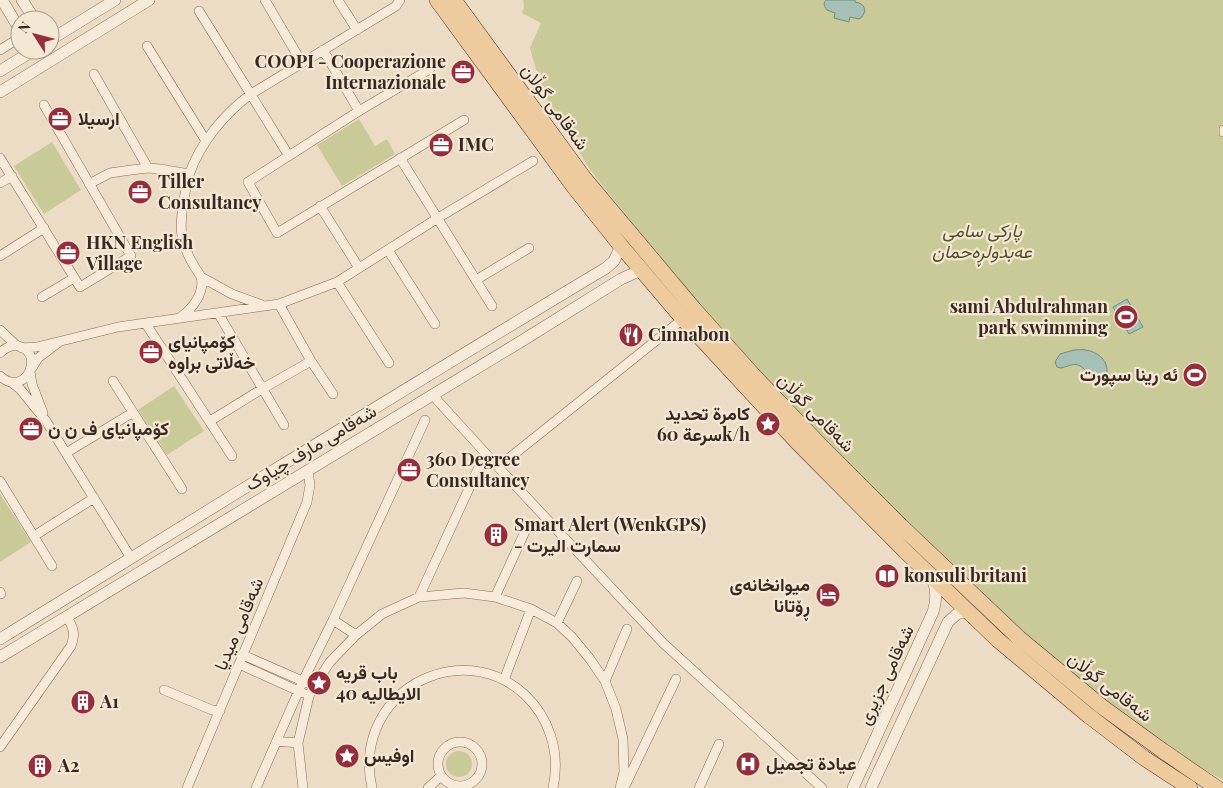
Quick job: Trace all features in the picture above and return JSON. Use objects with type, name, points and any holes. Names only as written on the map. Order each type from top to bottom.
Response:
[{"type":"main road","name":"شەقامی گوڵان","points":[[437,0],[574,187],[621,246],[683,319],[796,441],[998,640],[1070,701],[1144,758],[1190,788]]},
{"type":"main road","name":"شەقامی گوڵان","points":[[454,0],[584,178],[694,309],[755,377],[875,500],[1019,638],[1101,706],[1217,788]]},
{"type":"main road","points":[[1144,758],[1154,744]]},
{"type":"street","points":[[2,0],[10,18]]},
{"type":"street","points":[[60,34],[115,0]]},
{"type":"street","points":[[0,92],[149,0]]},
{"type":"street","points":[[265,0],[302,63]]},
{"type":"street","points":[[338,0],[357,30]]},
{"type":"street","points":[[180,318],[190,311],[197,301],[201,289],[201,277],[190,258],[182,235],[182,212],[189,174],[206,141],[237,104],[396,6],[400,0]]},
{"type":"street","points":[[199,11],[289,156]]},
{"type":"street","points":[[0,50],[10,42]]},
{"type":"street","points":[[147,46],[206,141]]},
{"type":"street","points":[[323,50],[359,111]]},
{"type":"street","points":[[0,71],[17,60]]},
{"type":"street","points":[[430,69],[359,111],[248,182],[278,233],[464,120]]},
{"type":"street","points":[[94,74],[148,168]]},
{"type":"street","points":[[0,158],[80,287],[132,256],[44,105]]},
{"type":"street","points":[[1223,128],[1223,133]]},
{"type":"street","points":[[400,158],[492,306]]},
{"type":"street","points":[[0,352],[6,348],[34,347],[118,327],[279,304],[337,282],[438,218],[533,162]]},
{"type":"street","points":[[89,184],[110,173],[148,168],[189,174]]},
{"type":"street","points":[[0,183],[12,176]]},
{"type":"street","points":[[320,206],[359,268]]},
{"type":"street","points":[[0,256],[44,228]]},
{"type":"street","name":"شەقامی مارف چیاوک","points":[[0,640],[606,268],[614,261],[621,246]]},
{"type":"street","points":[[476,280],[529,248]]},
{"type":"street","points":[[388,250],[435,324]]},
{"type":"street","name":"شەقامی مارف چیاوک","points":[[0,657],[621,279],[641,270]]},
{"type":"street","points":[[201,277],[232,294],[265,305]]},
{"type":"street","points":[[42,297],[74,278]]},
{"type":"street","points":[[337,282],[389,363]]},
{"type":"street","points":[[279,304],[311,361],[333,394]]},
{"type":"street","points":[[218,313],[284,425]]},
{"type":"street","points":[[498,467],[683,319]]},
{"type":"street","points":[[515,323],[525,339]]},
{"type":"street","points":[[146,324],[232,456]]},
{"type":"street","points":[[0,330],[29,354],[32,363],[32,384],[46,420]]},
{"type":"street","points":[[4,380],[20,381],[24,379],[38,358],[62,340]]},
{"type":"street","points":[[210,421],[311,361]]},
{"type":"street","points":[[4,380],[20,389],[46,420],[131,558]]},
{"type":"street","points":[[112,381],[182,490]]},
{"type":"street","points":[[434,394],[498,467],[663,643],[822,788]]},
{"type":"street","points":[[66,453],[132,413]]},
{"type":"street","points":[[256,788],[303,681],[425,420]]},
{"type":"street","points":[[419,597],[478,468]]},
{"type":"street","name":"شەقامی میدیا","points":[[187,788],[307,502],[310,485],[308,470]]},
{"type":"street","points":[[0,481],[52,566]]},
{"type":"street","points":[[34,536],[94,498]]},
{"type":"street","points":[[201,515],[210,530]]},
{"type":"street","points":[[495,597],[528,525]]},
{"type":"street","name":"شەقامی جزیری","points":[[853,788],[934,612],[935,588],[930,574]]},
{"type":"street","points":[[557,623],[577,581]]},
{"type":"street","points":[[303,788],[298,743],[309,696],[330,662],[356,635],[382,614],[419,597],[464,593],[495,597],[531,609],[557,623],[584,651],[604,681],[616,710],[624,740],[624,772],[620,788]]},
{"type":"street","points":[[504,680],[531,609]]},
{"type":"street","name":"شەقامی جزیری","points":[[871,788],[948,622],[957,614],[968,611]]},
{"type":"street","points":[[0,747],[71,646],[74,634],[67,617]]},
{"type":"street","points":[[333,620],[356,635]]},
{"type":"street","points":[[928,625],[937,625],[943,632]]},
{"type":"street","points":[[604,681],[627,629]]},
{"type":"street","points":[[243,655],[314,686]]},
{"type":"street","points":[[240,664],[309,696]]},
{"type":"street","points":[[372,788],[369,773],[371,744],[381,718],[389,706],[404,692],[422,680],[435,675],[463,671],[491,675],[504,680],[532,702],[550,732],[556,766],[553,788]]},
{"type":"street","points":[[624,788],[676,679]]},
{"type":"street","points":[[164,690],[212,710],[220,711]]},
{"type":"street","points":[[277,741],[298,743]]},
{"type":"street","points":[[465,742],[478,750],[483,763],[479,777],[474,782],[460,787],[446,782],[441,776],[438,762],[440,754],[445,748],[451,744],[465,742]]},
{"type":"street","points":[[699,788],[719,744]]},
{"type":"street","points":[[428,788],[441,776]]},
{"type":"green space","name":"پارکی سامی عەبدولڕەحمان","points":[[523,0],[1223,0],[1223,780],[1165,748],[1019,638],[869,494],[667,267],[591,171],[545,97],[530,48],[541,23],[522,13]]},
{"type":"green space","points":[[359,119],[375,146],[387,139],[395,154],[342,186],[317,145]]},
{"type":"green space","points":[[52,142],[81,190],[44,214],[14,166]]},
{"type":"green space","points":[[174,386],[204,431],[167,455],[138,410]]},
{"type":"green space","points":[[0,494],[31,542],[0,562]]},
{"type":"green space","points":[[459,751],[468,755],[472,764],[468,773],[459,777],[450,773],[446,764],[450,755]]},
{"type":"shaded area","points":[[826,0],[855,0],[855,2],[863,6],[865,11],[859,19],[850,17],[849,22],[834,18],[835,13],[827,10],[825,6]]},
{"type":"shaded area","points":[[1127,299],[1143,327],[1129,334],[1113,307]]},
{"type":"shaded area","points":[[1074,350],[1086,350],[1097,354],[1104,360],[1107,375],[1104,380],[1099,383],[1093,383],[1086,377],[1086,371],[1077,365],[1057,367],[1055,362],[1060,354]]},
{"type":"place","name":"COOPI - Cooperazione Internazionale","points":[[463,72]]},
{"type":"place","name":"ارسيلا","points":[[60,119]]},
{"type":"place","name":"IMC","points":[[441,145]]},
{"type":"place","name":"Tiller Consultancy","points":[[140,192]]},
{"type":"place","name":"HKN English Village","points":[[68,253]]},
{"type":"place","name":"sami Abdulrahman park swimming","points":[[1126,317]]},
{"type":"place","name":"Cinnabon","points":[[631,335]]},
{"type":"place","name":"کۆمپانیای خەڵاتی براوە","points":[[151,352]]},
{"type":"place","name":"ئه رينا سپورت","points":[[1195,375]]},
{"type":"place","name":"كامرة تحديد سرعة 60k/h","points":[[768,424]]},
{"type":"place","name":"كۆمپانیای ف ن ن","points":[[31,429]]},
{"type":"place","name":"360 Degree Consultancy","points":[[409,470]]},
{"type":"place","name":"Smart Alert (WenkGPS) - سمارت اليرت","points":[[496,535]]},
{"type":"place","name":"konsuli britani","points":[[887,576]]},
{"type":"place","name":"میوانخانەی ڕۆتانا","points":[[828,595]]},
{"type":"place","name":"باب قريه الايطاليه 40","points":[[319,683]]},
{"type":"place","name":"A1","points":[[83,702]]},
{"type":"place","name":"اوفيس","points":[[347,756]]},
{"type":"place","name":"عيادة تجميل","points":[[748,764]]},
{"type":"place","name":"A2","points":[[40,766]]}]
